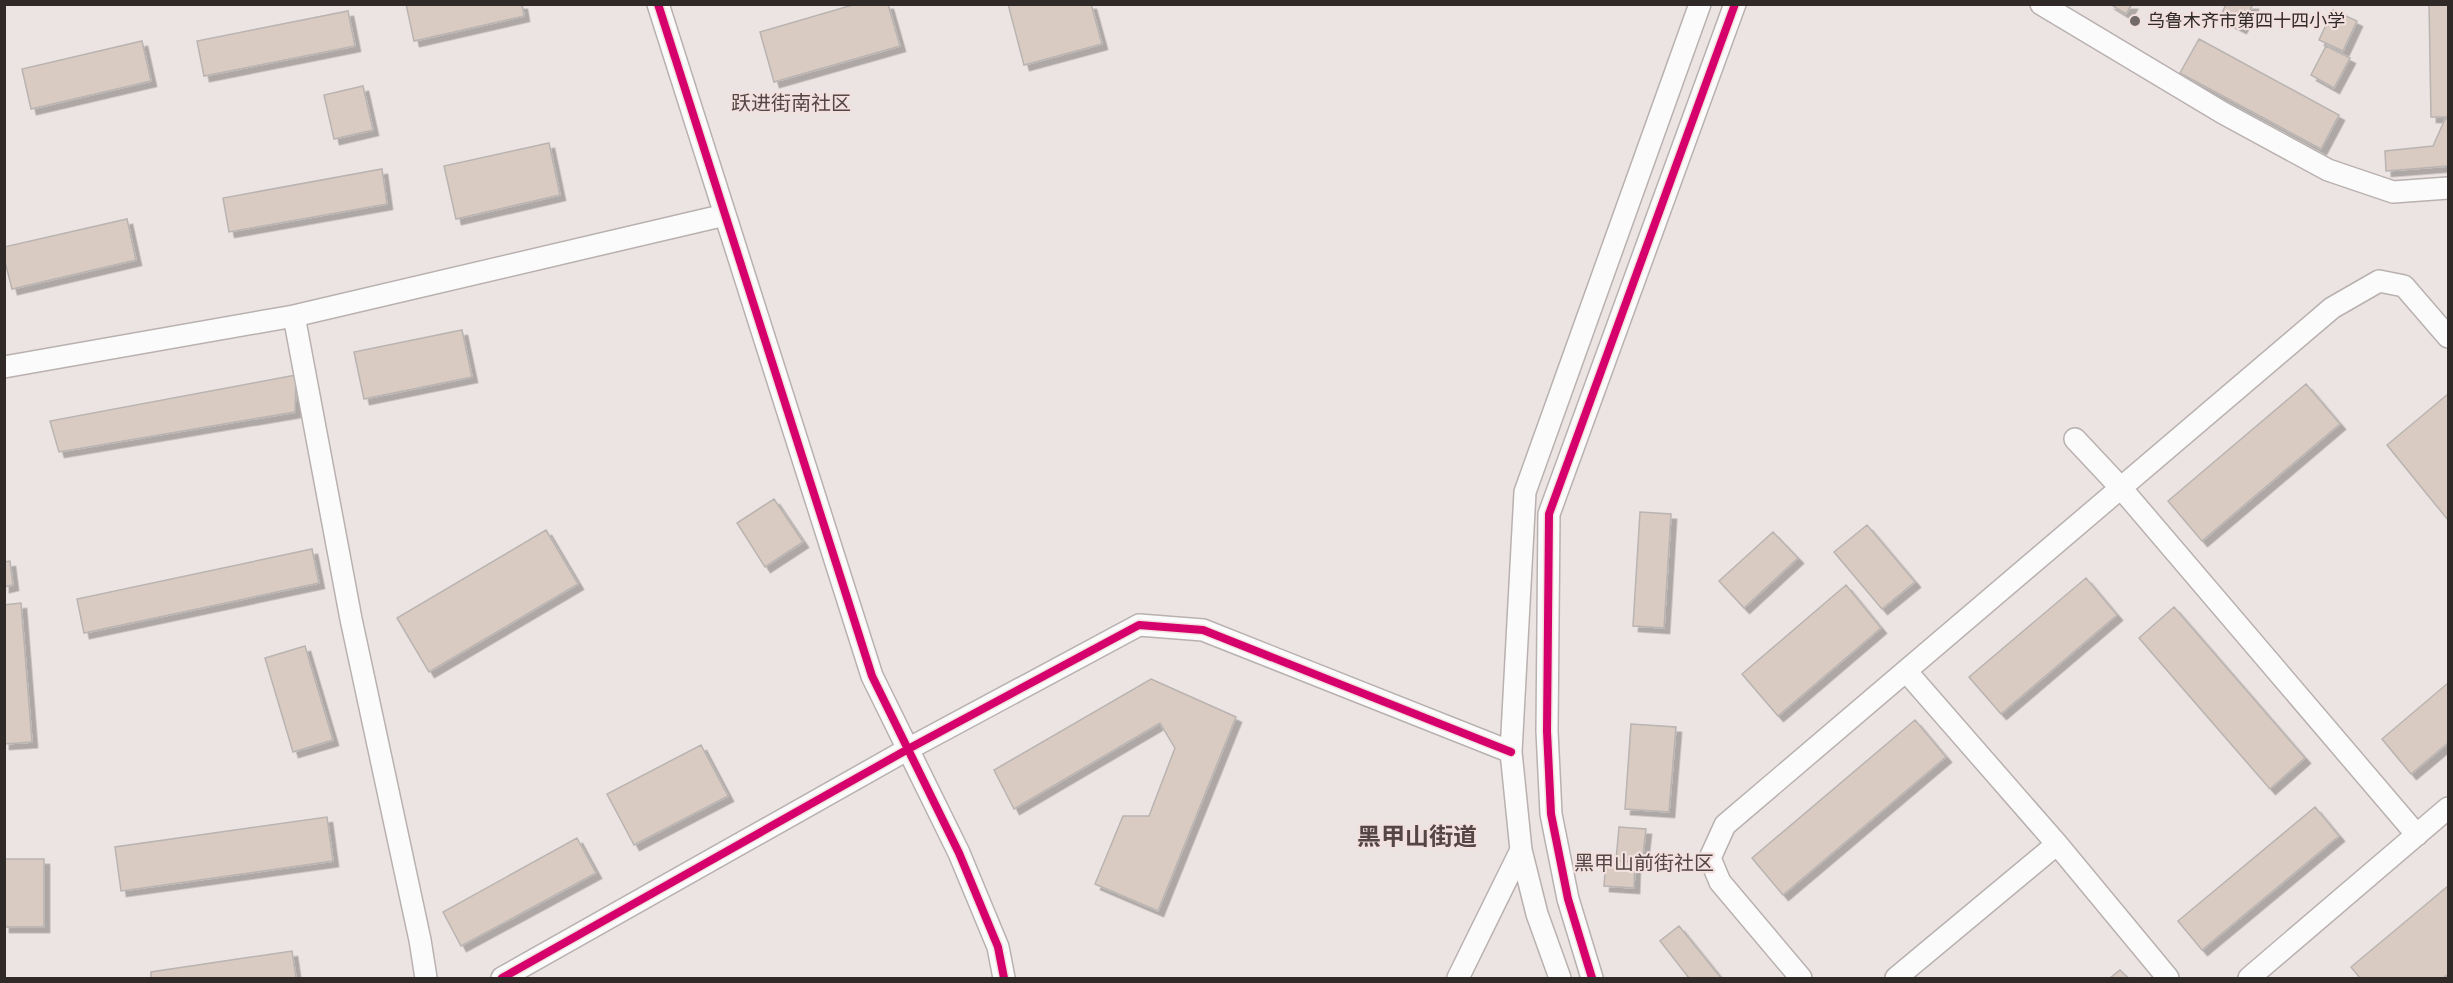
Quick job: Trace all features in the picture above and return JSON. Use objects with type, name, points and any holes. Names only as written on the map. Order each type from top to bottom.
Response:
[{"type":"street","points":[[658,4],[872,676],[959,853],[998,947],[1004,978]]},
{"type":"street","points":[[1560,978],[1537,914],[1521,850],[1511,752],[1525,492],[1700,4]]},
{"type":"street","points":[[1592,978],[1568,899],[1551,814],[1547,731],[1549,514],[1735,4]]},
{"type":"street","points":[[2041,4],[2223,113],[2328,170],[2393,192],[2448,188]]},
{"type":"street","points":[[4,367],[294,316],[725,215]]},
{"type":"street","points":[[1801,978],[1720,882],[1710,858],[1725,825],[2332,308],[2379,281],[2404,285],[2448,337]]},
{"type":"street","points":[[294,316],[351,619],[420,940],[426,978]]},
{"type":"street","points":[[2075,439],[2121,488],[2417,835]]},
{"type":"street","points":[[502,978],[909,748],[1140,625],[1203,630],[1511,752]]},
{"type":"street","points":[[1906,671],[2057,844],[2168,978]]},
{"type":"street","points":[[2249,978],[2448,808]]},
{"type":"street","points":[[1896,978],[2057,844]]},
{"type":"street","points":[[1458,978],[1521,850]]},
{"type":"building","points":[[406,4],[522,4],[524,16],[414,41]]},
{"type":"building","points":[[856,4],[888,4],[900,46],[774,82],[760,32]]},
{"type":"building","points":[[1008,4],[1091,4],[1102,44],[1024,65]]},
{"type":"building","points":[[2110,4],[2132,4],[2126,14]]},
{"type":"building","points":[[2226,4],[2253,4],[2241,28],[2220,18]]},
{"type":"building","points":[[2429,4],[2448,4],[2448,117],[2431,117]]},
{"type":"building","points":[[2333,10],[2357,21],[2343,51],[2319,40]]},
{"type":"building","points":[[348,11],[355,46],[204,76],[197,41]]},
{"type":"building","points":[[2199,39],[2339,115],[2321,149],[2180,73]]},
{"type":"building","points":[[142,41],[151,81],[31,109],[22,69]]},
{"type":"building","points":[[2326,46],[2350,58],[2334,88],[2311,75]]},
{"type":"building","points":[[363,86],[373,130],[334,139],[324,95]]},
{"type":"building","points":[[2445,119],[2448,119],[2448,166],[2386,171],[2385,151],[2433,146]]},
{"type":"building","points":[[549,143],[560,195],[456,219],[444,166]]},
{"type":"building","points":[[382,169],[387,204],[229,232],[223,198]]},
{"type":"building","points":[[127,219],[136,260],[12,289],[4,258],[4,247]]},
{"type":"building","points":[[462,330],[472,377],[364,399],[354,352]]},
{"type":"building","points":[[296,375],[295,412],[59,452],[50,421]]},
{"type":"building","points":[[2306,384],[2340,424],[2202,541],[2168,501]]},
{"type":"building","points":[[2448,394],[2448,520],[2387,445]]},
{"type":"building","points":[[774,499],[803,542],[765,567],[737,523]]},
{"type":"building","points":[[1640,512],[1671,514],[1664,628],[1633,626]]},
{"type":"building","points":[[1867,525],[1915,582],[1882,609],[1834,552]]},
{"type":"building","points":[[546,530],[578,584],[429,672],[397,618]]},
{"type":"building","points":[[1773,532],[1798,558],[1744,608],[1719,581]]},
{"type":"building","points":[[312,549],[319,583],[84,633],[77,599]]},
{"type":"building","points":[[10,561],[13,585],[4,587],[4,562]]},
{"type":"building","points":[[2086,578],[2117,615],[2001,714],[1969,677]]},
{"type":"building","points":[[1846,585],[1881,628],[1778,716],[1742,674]]},
{"type":"building","points":[[21,603],[32,742],[4,744],[4,605]]},
{"type":"building","points":[[2174,607],[2305,758],[2270,789],[2139,638]]},
{"type":"building","points":[[305,646],[333,740],[293,752],[265,658]]},
{"type":"building","points":[[1151,679],[1236,717],[1158,911],[1095,884],[1123,816],[1149,816],[1175,748],[1160,723],[1014,809],[994,770]]},
{"type":"building","points":[[2448,683],[2448,743],[2411,774],[2382,739]]},
{"type":"building","points":[[1915,720],[1946,757],[1783,895],[1752,858]]},
{"type":"building","points":[[1631,724],[1676,727],[1669,812],[1625,809]]},
{"type":"building","points":[[701,745],[728,796],[634,845],[607,794]]},
{"type":"building","points":[[2315,807],[2339,836],[2202,950],[2178,921]]},
{"type":"building","points":[[327,817],[333,861],[121,891],[115,847]]},
{"type":"building","points":[[1619,827],[1646,829],[1642,863],[1616,860]]},
{"type":"building","points":[[577,838],[596,873],[461,946],[443,912]]},
{"type":"building","points":[[4,859],[44,859],[44,927],[4,927]]},
{"type":"building","points":[[1606,860],[1635,862],[1634,888],[1604,886]]},
{"type":"building","points":[[2448,886],[2448,974],[2443,978],[2360,978],[2351,967]]},
{"type":"building","points":[[1679,926],[1721,978],[1689,978],[1660,941]]},
{"type":"building","points":[[292,951],[296,978],[151,978],[151,972]]},
{"type":"building","points":[[2120,970],[2128,978],[2110,978]]},
{"type":"cycle path","points":[[658,4],[872,676],[959,853],[998,947],[1004,978]]},
{"type":"cycle path","points":[[1592,978],[1568,899],[1551,814],[1547,731],[1549,514],[1735,4]]},
{"type":"cycle path","points":[[502,978],[910,748],[1139,625],[1203,630],[1511,752]]},
{"type":"place","name":"乌鲁木齐市第四十四小学","points":[[2135,21]]},
{"type":"district","name":"跃进街南社区","points":[[791,103]]},
{"type":"district","name":"黑甲山街道","points":[[1417,837]]},
{"type":"district","name":"黑甲山前街社区","points":[[1644,863]]}]
